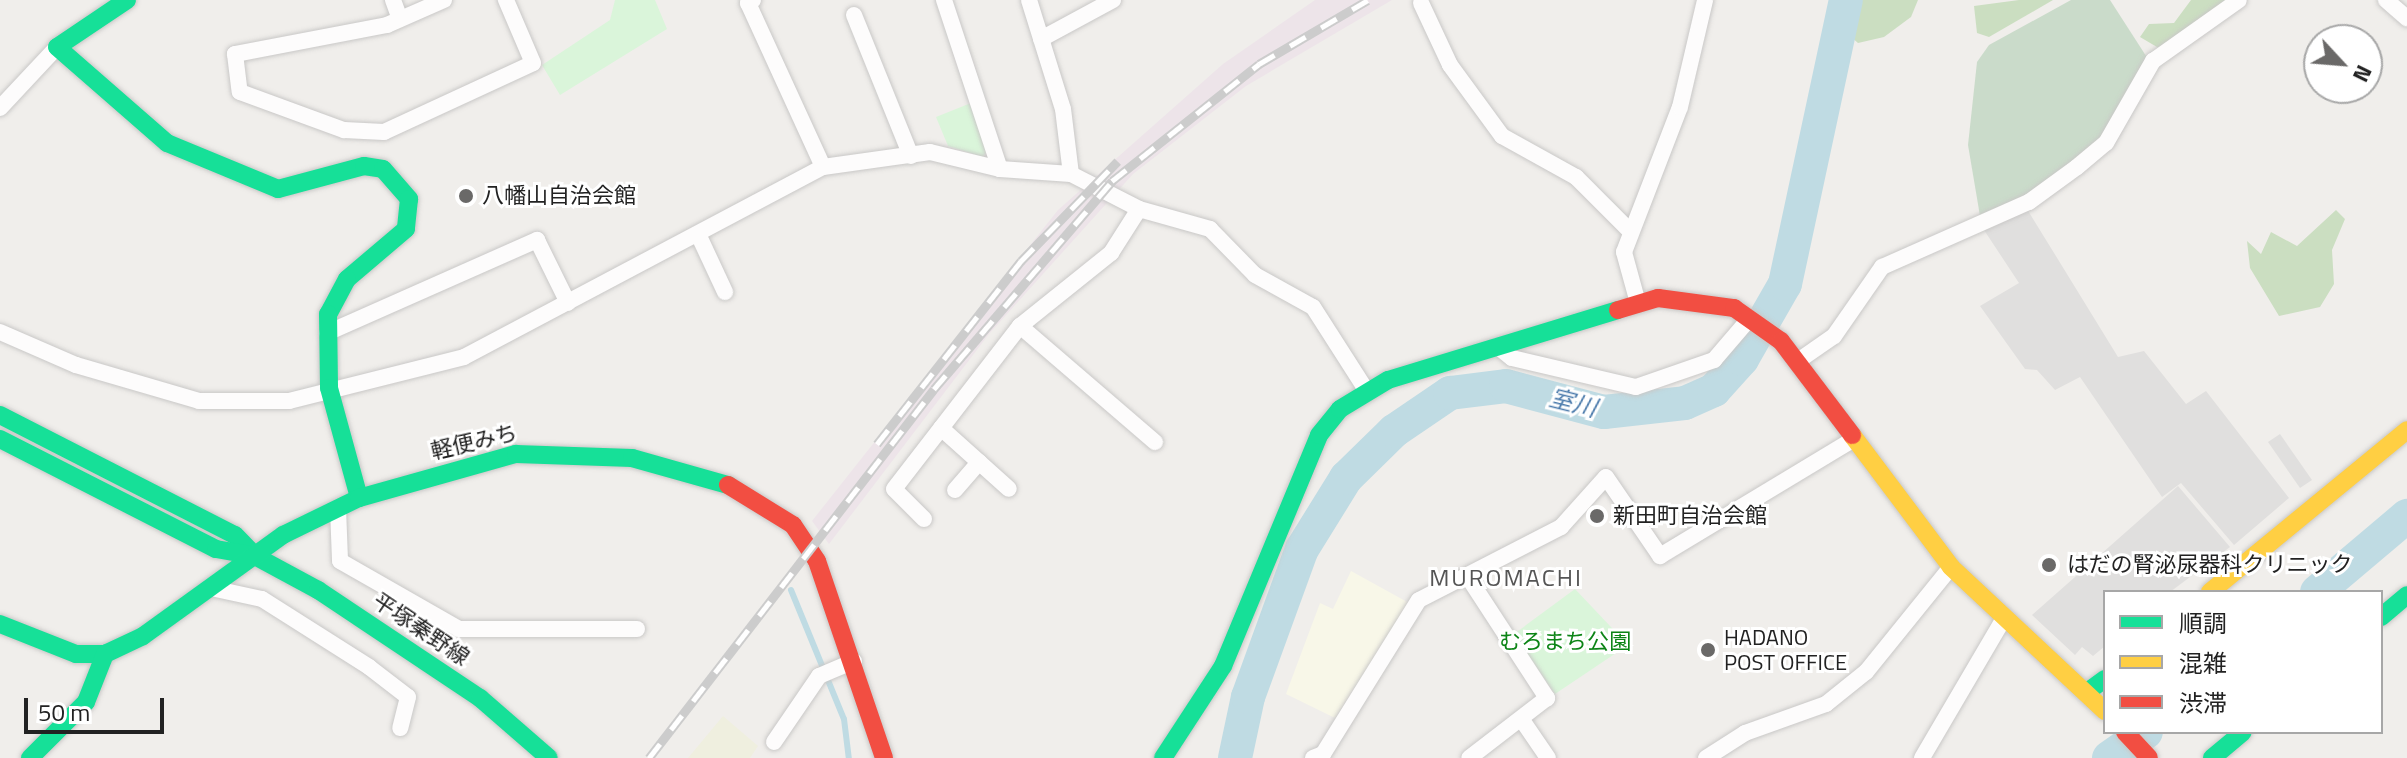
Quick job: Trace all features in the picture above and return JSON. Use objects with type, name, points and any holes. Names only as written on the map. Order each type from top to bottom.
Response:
[{"type":"street","points":[[393,0],[400,19]]},
{"type":"street","points":[[444,0],[400,19],[235,54],[240,92],[344,130],[384,132],[533,63],[506,0]]},
{"type":"street","points":[[753,0],[748,3],[823,167]]},
{"type":"street","points":[[944,0],[1000,169]]},
{"type":"street","points":[[1029,0],[1063,109],[1071,174]]},
{"type":"street","points":[[1041,39],[1113,0]]},
{"type":"street","points":[[1638,303],[1625,264],[1629,230],[1680,107],[1705,0]]},
{"type":"street","points":[[1798,361],[1834,336],[1882,267],[2029,202],[2077,167],[2106,143],[2153,61],[2239,0]]},
{"type":"street","points":[[2386,0],[2407,18]]},
{"type":"street","points":[[0,108],[57,47],[120,1]]},
{"type":"street","points":[[1421,3],[1450,65],[1502,136],[1576,177],[1629,230]]},
{"type":"street","points":[[854,15],[911,156]]},
{"type":"street","points":[[57,47],[195,160],[278,189],[364,166],[399,179],[409,199],[406,229],[347,279],[327,333],[329,388],[359,498]]},
{"type":"street","points":[[0,332],[76,365],[230,406],[289,401],[329,388],[464,357],[823,167],[930,152],[1000,169],[1071,174],[1139,209],[1210,229],[1255,275],[1313,307],[1366,390]]},
{"type":"street","points":[[924,519],[894,489],[1020,326],[1111,253],[1139,209]]},
{"type":"street","points":[[698,234],[725,292]]},
{"type":"street","points":[[327,333],[537,240],[568,303]]},
{"type":"street","points":[[1163,758],[1223,666],[1319,435],[1366,390],[1638,303],[1689,298],[1751,318],[1781,341],[1951,567],[2095,701]]},
{"type":"street","points":[[1497,346],[1512,358],[1636,387],[1714,360],[1751,318]]},
{"type":"street","points":[[1020,326],[1155,442]]},
{"type":"street","name":"平塚秦野線","points":[[0,415],[235,535],[255,556],[377,625],[549,758]]},
{"type":"street","points":[[941,428],[1009,489]]},
{"type":"street","points":[[2212,590],[2407,430]]},
{"type":"street","name":"平塚秦野線","points":[[0,439],[216,549],[255,556]]},
{"type":"street","points":[[1313,758],[1419,600],[1561,527],[1606,477],[1660,556],[1854,439]]},
{"type":"street","name":"軽便みち","points":[[105,654],[211,588],[255,556],[359,498],[516,454],[632,458],[692,470],[770,506],[793,525],[817,561],[854,661],[884,758]]},
{"type":"street","points":[[955,490],[979,462]]},
{"type":"street","points":[[338,508],[340,561],[459,629],[637,629]]},
{"type":"street","points":[[1706,758],[1745,733],[1826,704],[1866,672],[1951,567]]},
{"type":"street","points":[[1468,577],[1547,698],[1469,758]]},
{"type":"street","points":[[211,588],[262,599],[369,667],[408,697],[400,728]]},
{"type":"street","points":[[2383,615],[2407,595]]},
{"type":"street","points":[[1922,758],[2004,618]]},
{"type":"street","points":[[0,624],[76,654],[105,654],[86,702],[30,758]]},
{"type":"street","points":[[774,742],[827,672],[854,661]]},
{"type":"street","points":[[1522,720],[1548,758]]},
{"type":"street","points":[[2127,734],[2149,758]]},
{"type":"street","points":[[2212,758],[2241,734]]},
{"type":"shaded area","points":[[1315,0],[1392,0],[1246,86],[1133,174],[989,334],[829,544],[812,521],[1058,210],[1223,64]]},
{"type":"shaded area","points":[[2027,209],[2118,357],[2144,351],[2186,404],[2206,391],[2289,498],[2234,545],[2181,483],[2162,497],[2080,377],[2055,390],[2037,370],[2025,369],[1980,306],[2019,283],[1984,230]]},
{"type":"shaded area","points":[[2280,434],[2312,480],[2300,488],[2268,442]]},
{"type":"shaded area","points":[[2178,486],[2230,547],[2173,590],[2103,590],[2103,648],[2093,656],[2082,647],[2075,655],[2032,615]]},
{"type":"shaded area","points":[[1351,571],[1409,603],[1335,718],[1286,694],[1320,603],[1333,609]]},
{"type":"green space","points":[[615,0],[655,0],[667,29],[560,95],[542,65],[610,20]]},
{"type":"green space","points":[[1845,0],[1918,0],[1911,17],[1884,37],[1858,43],[1843,30]]},
{"type":"green space","points":[[2019,0],[2053,0],[1989,37],[1977,33],[1974,6]]},
{"type":"green space","points":[[2071,0],[2110,0],[2148,59],[2107,132],[2083,156],[2030,194],[1980,216],[1968,145],[1977,62],[1989,45]]},
{"type":"green space","points":[[2191,0],[2233,0],[2162,50],[2140,37],[2149,24],[2174,23]]},
{"type":"green space","points":[[971,103],[988,149],[983,157],[948,146],[936,117]]},
{"type":"green space","points":[[2336,210],[2345,219],[2332,250],[2334,284],[2320,307],[2279,316],[2250,268],[2247,241],[2261,254],[2271,232],[2297,246]]},
{"type":"green space","name":"むろまち公園","points":[[1575,589],[1628,645],[1555,694],[1514,634]]},
{"type":"green space","points":[[723,716],[758,746],[750,758],[688,758]]},
{"type":"waterway","name":"室川","points":[[1235,758],[1248,697],[1302,549],[1346,478],[1394,431],[1450,393],[1506,386],[1604,412],[1685,403],[1714,390],[1742,359],[1785,284],[1846,0]]},
{"type":"waterway","points":[[2319,590],[2407,516]]},
{"type":"waterway","points":[[791,590],[844,719],[849,758]]},
{"type":"waterway","points":[[2109,758],[2143,734]]},
{"type":"railway","points":[[649,758],[934,389],[1112,181],[1259,64],[1368,0]]},
{"type":"railway","points":[[877,444],[1021,261],[1118,161]]},
{"type":"traffic: fast","points":[[127,0],[57,47],[167,143],[278,189],[364,166],[383,169],[409,199],[406,229],[347,279],[328,314],[329,388],[359,498]]},
{"type":"traffic: fast","points":[[1163,758],[1223,666],[1319,435],[1340,409],[1388,380],[1618,310]]},
{"type":"traffic: fast","points":[[0,415],[235,535],[255,556]]},
{"type":"traffic: fast","points":[[0,439],[216,549],[255,556],[318,590],[480,698],[549,758]]},
{"type":"traffic: fast","points":[[0,624],[76,654],[105,654],[143,636],[283,535],[359,498],[516,454],[632,458],[728,485]]},
{"type":"traffic: fast","points":[[2383,615],[2407,595]]},
{"type":"traffic: fast","points":[[30,758],[86,702],[105,654]]},
{"type":"traffic: fast","points":[[2087,692],[2103,680]]},
{"type":"traffic: fast","points":[[2212,758],[2241,734]]},
{"type":"traffic: slow","points":[[2212,590],[2407,430]]},
{"type":"traffic: slow","points":[[1852,435],[1951,567],[2103,709]]},
{"type":"traffic: jam","points":[[1618,310],[1658,298],[1734,308],[1781,341],[1852,435]]},
{"type":"traffic: jam","points":[[728,485],[793,525],[817,561],[884,758]]},
{"type":"traffic: jam","points":[[2127,734],[2149,758]]},
{"type":"place","name":"八幡山自治会館","points":[[466,196]]},
{"type":"place","name":"新田町自治会館","points":[[1597,516]]},
{"type":"place","name":"はだの腎泌尿器科クリニック","points":[[2049,565]]},
{"type":"place","name":"HADANO POST OFFICE","points":[[1708,650]]},
{"type":"district","name":"MUROMACHI","points":[[1506,578]]}]
